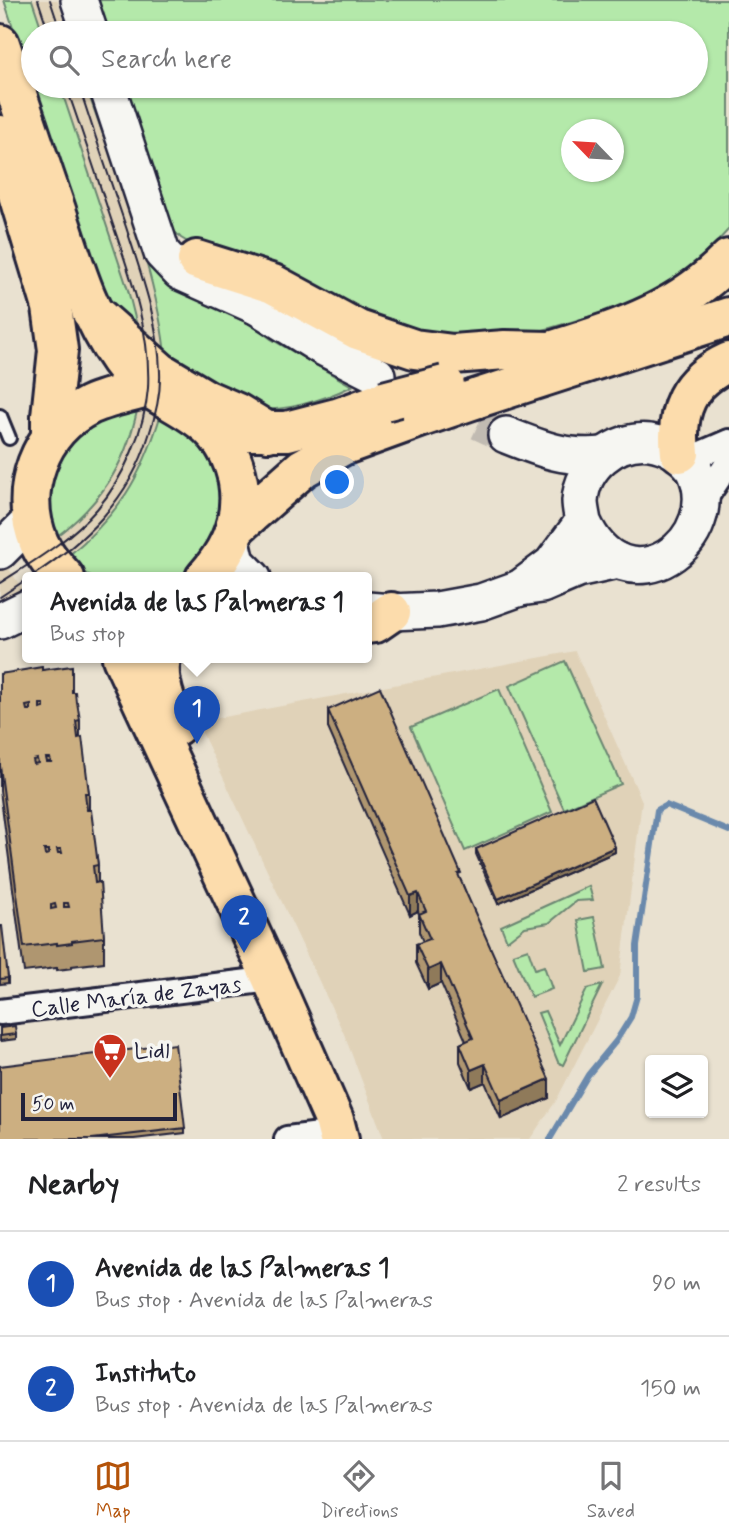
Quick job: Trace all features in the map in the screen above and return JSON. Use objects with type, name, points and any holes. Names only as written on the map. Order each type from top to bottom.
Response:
[{"type":"main road","points":[[0,44],[91,312],[122,363],[148,388],[181,405],[220,437],[234,465],[240,493],[234,534]]},
{"type":"main road","points":[[0,135],[52,307],[58,350],[51,435]]},
{"type":"main road","points":[[212,572],[234,534],[303,468],[342,446],[422,417],[460,392],[550,351],[644,319],[676,302],[712,276],[729,258]]},
{"type":"main road","points":[[197,260],[273,284],[358,330],[414,349],[453,354],[505,350],[550,351]]},
{"type":"main road","points":[[91,312],[160,372],[268,432]]},
{"type":"main road","points":[[206,423],[231,430],[287,431],[337,418],[381,388],[460,392],[729,317]]},
{"type":"main road","points":[[683,457],[678,419],[684,403],[707,376],[729,362]]},
{"type":"main road","points":[[60,572],[44,553],[32,519],[30,495],[33,473],[51,435],[68,419],[90,405],[148,388]]},
{"type":"main road","points":[[124,663],[272,979],[334,1120],[346,1137]]},
{"type":"main road","points":[[160,663],[162,687],[171,714],[328,1049],[346,1137]]},
{"type":"street","points":[[79,0],[86,21]]},
{"type":"street","points":[[111,98],[162,253],[171,265],[197,282],[256,306]]},
{"type":"street","points":[[151,220],[172,246],[197,260],[206,272],[381,388]]},
{"type":"street","points":[[520,588],[552,564],[582,512],[583,484],[592,468],[604,455],[622,445],[641,441],[661,444],[683,457],[699,478],[705,498],[703,519],[694,539],[679,554],[660,564],[638,566],[618,561],[602,551],[590,538],[582,512],[553,471],[506,435],[563,455],[604,455]]},
{"type":"street","points":[[683,457],[729,442]]},
{"type":"street","points":[[705,498],[729,462]]},
{"type":"street","points":[[0,551],[32,519]]},
{"type":"street","points":[[234,534],[237,562],[247,572]]},
{"type":"street","points":[[375,615],[437,610],[481,602],[520,588],[542,585],[577,570],[618,561]]},
{"type":"street","points":[[0,621],[22,610]]},
{"type":"street","name":"Calle María de Zayas","points":[[0,1013],[272,979]]},
{"type":"street","points":[[287,1139],[346,1137]]},
{"type":"lane","points":[[0,416],[9,438]]},
{"type":"shaded area","points":[[32,0],[57,0],[65,21],[39,21]]},
{"type":"shaded area","points":[[64,98],[90,98],[155,290],[166,364],[141,343],[128,290]]},
{"type":"shaded area","points":[[137,411],[161,414],[142,469],[108,520],[67,557],[55,538],[73,525],[132,433]]},
{"type":"shaded area","points":[[5,563],[22,588],[22,597],[0,603],[0,566]]},
{"type":"shaded area","points":[[575,651],[642,801],[620,976],[556,1101],[530,1139],[384,1139],[344,1034],[197,722]]},
{"type":"green space","points":[[4,0],[32,0],[39,21],[21,21],[21,52]]},
{"type":"green space","points":[[94,0],[729,0],[729,229],[688,273],[626,306],[526,335],[408,336],[198,248],[181,238],[170,227],[127,98],[708,98],[708,21],[101,21]]},
{"type":"green space","points":[[36,98],[64,98],[128,290],[139,334],[109,302],[91,264]]},
{"type":"green space","points":[[90,98],[99,98],[146,243],[271,339],[352,386],[301,405],[260,409],[227,397],[166,364],[154,293],[122,188]]},
{"type":"green space","points":[[137,411],[125,449],[108,482],[85,512],[55,538],[47,497],[60,453],[92,423],[124,412]]},
{"type":"green space","points":[[161,414],[177,421],[216,462],[225,503],[200,563],[188,572],[85,572],[67,557],[101,526],[126,494]]},
{"type":"green space","points":[[565,661],[621,784],[564,809],[509,686]]},
{"type":"green space","points":[[499,689],[552,812],[465,851],[411,727]]},
{"type":"green space","points":[[589,886],[593,900],[576,901],[549,923],[525,927],[507,941],[501,926]]},
{"type":"green space","points":[[594,917],[605,969],[588,972],[578,920]]},
{"type":"green space","points":[[528,949],[535,969],[544,966],[552,989],[531,997],[513,954]]},
{"type":"green space","points":[[602,985],[563,1065],[558,1062],[538,1013],[545,1011],[560,1045],[587,989]]},
{"type":"building","points":[[72,666],[72,692],[75,692],[80,720],[76,721],[78,738],[82,737],[89,793],[85,793],[87,810],[91,810],[98,865],[93,866],[95,883],[100,882],[104,937],[57,945],[24,947],[0,766],[0,674],[42,667],[42,670]]},
{"type":"building","points":[[380,687],[461,873],[458,874],[467,895],[549,1079],[501,1100],[485,1064],[471,1070],[460,1044],[473,1038],[441,964],[428,970],[416,944],[430,939],[419,914],[426,911],[418,893],[410,896],[328,710]]},
{"type":"building","points":[[593,797],[615,847],[498,899],[476,849]]},
{"type":"building","points":[[0,926],[8,978],[0,979]]},
{"type":"building","points":[[15,1026],[16,1034],[0,1036],[0,1028]]},
{"type":"building","points":[[175,1044],[185,1128],[92,1139],[0,1139],[0,1066]]},
{"type":"waterway","points":[[550,1139],[588,1075],[616,1041],[631,1017],[637,996],[637,946],[657,810],[666,805],[729,831]]},
{"type":"tunnel","points":[[431,400],[506,435]]},
{"type":"tram line","points":[[38,0],[45,21]]},
{"type":"tram line","points":[[50,0],[57,21]]},
{"type":"tram line","points":[[0,583],[63,540],[107,497],[132,452],[146,404],[148,367],[143,324],[126,262],[70,98]]},
{"type":"tram line","points":[[38,572],[87,534],[117,499],[141,458],[154,419],[160,388],[159,353],[148,298],[83,98]]},
{"type":"tram line","points":[[0,597],[22,582]]},
{"type":"place","name":"Avenida de las Palmeras 1","points":[[197,744]]},
{"type":"place","name":"Instituto","points":[[244,953]]},
{"type":"place","name":"Lidl","points":[[110,1080]]}]
